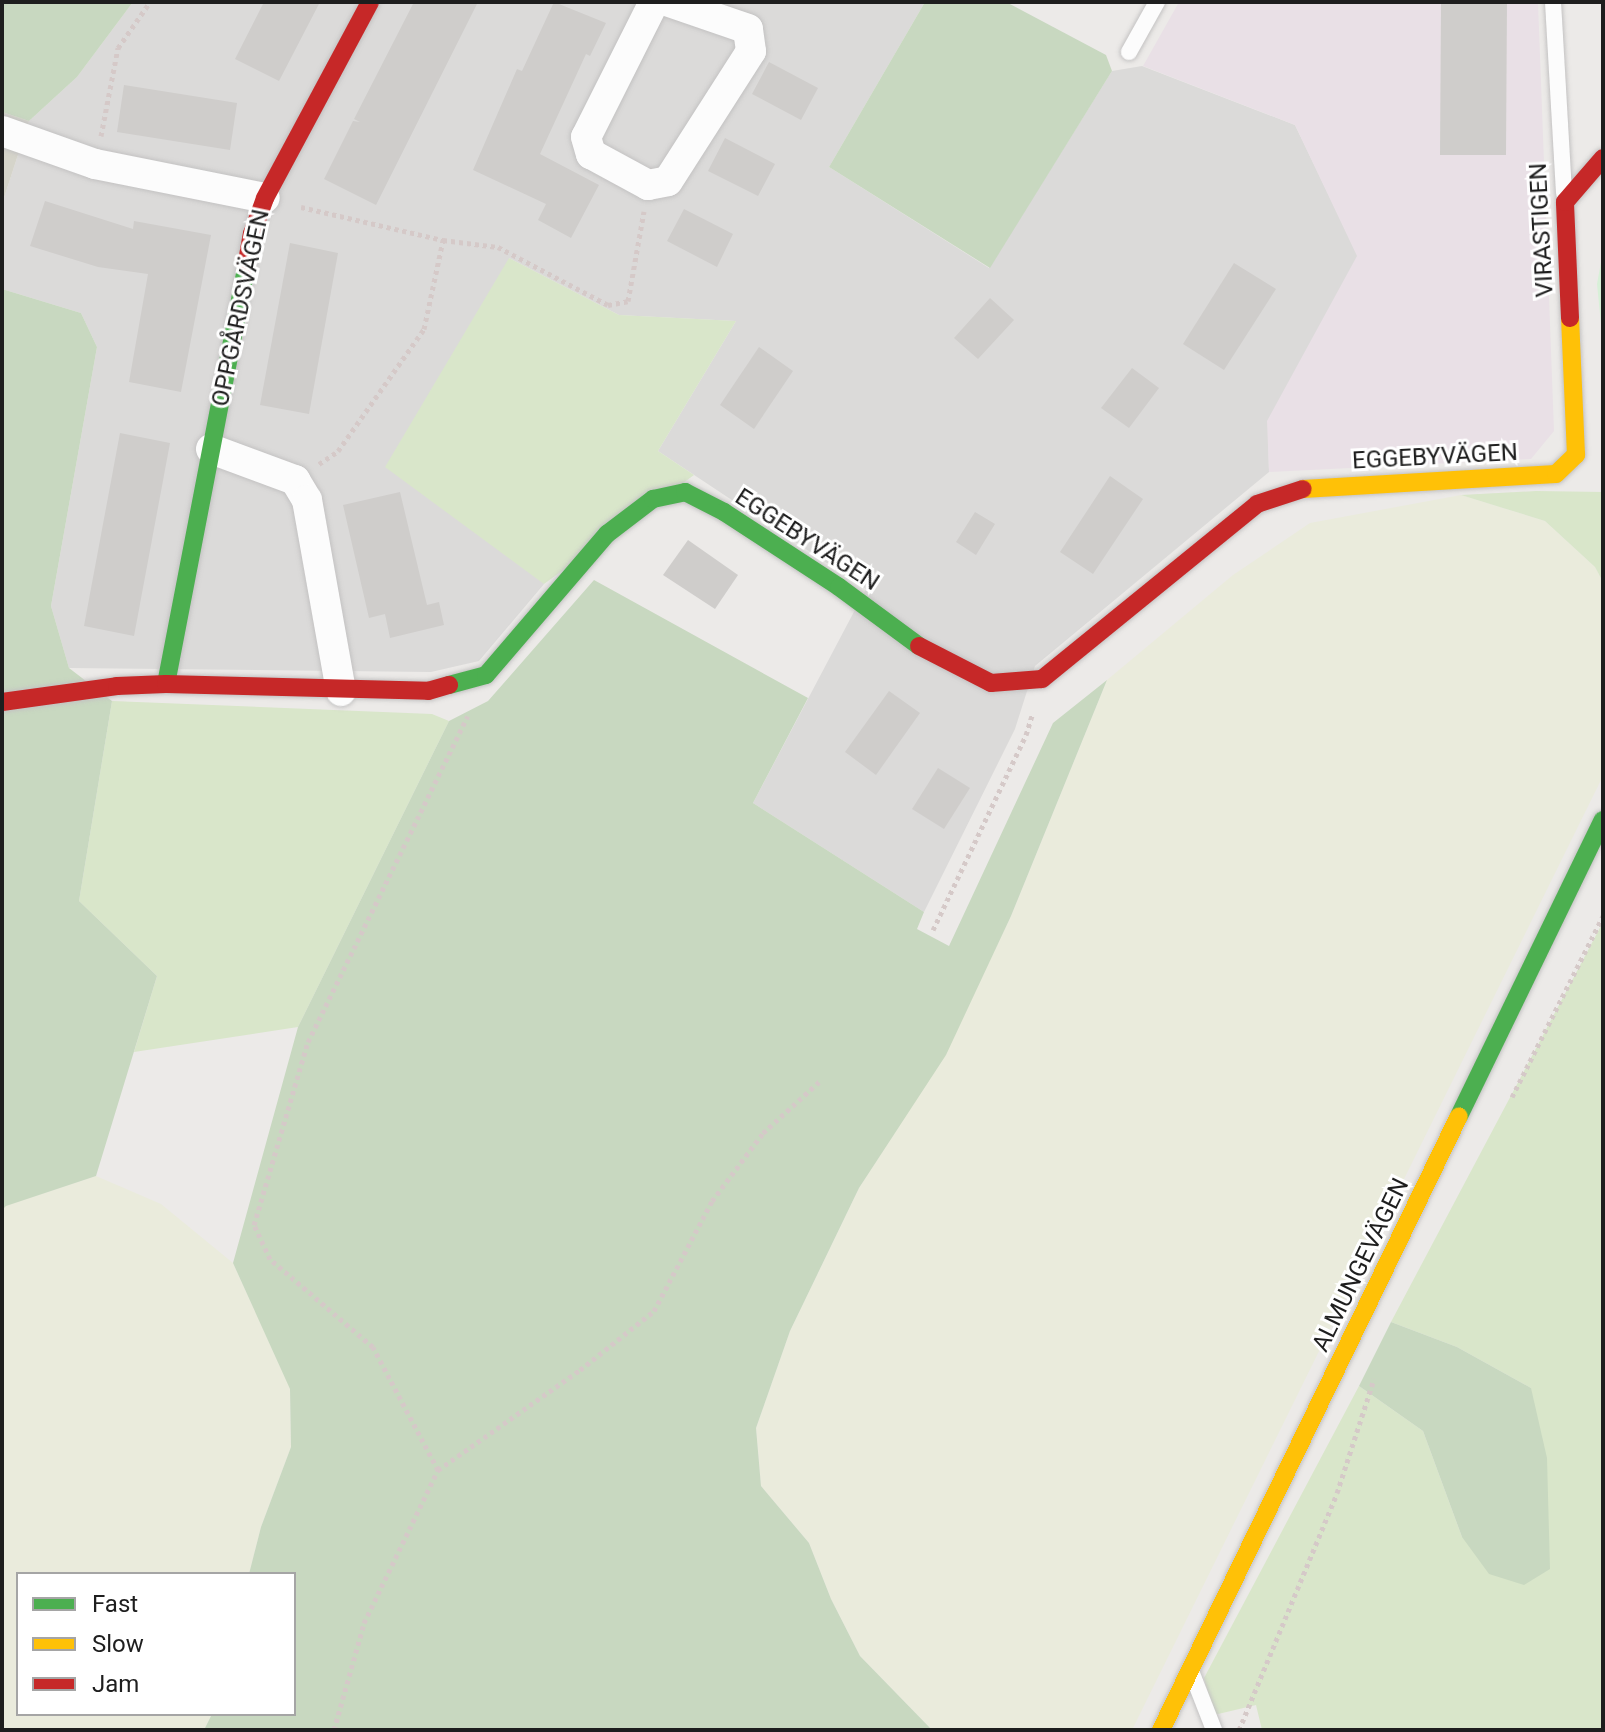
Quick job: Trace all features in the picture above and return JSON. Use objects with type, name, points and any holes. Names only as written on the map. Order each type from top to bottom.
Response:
[{"type":"street","name":"OPPGÅRDSVÄGEN","points":[[166,684],[252,234],[265,198],[370,2]]},
{"type":"street","points":[[654,2],[586,137],[591,154],[648,185],[668,181],[751,51],[748,29],[669,2]]},
{"type":"street","points":[[2,131],[95,164],[265,198]]},
{"type":"street","points":[[1565,202],[1603,158]]},
{"type":"street","name":"VIRASTIGEN","points":[[1565,202],[1576,455]]},
{"type":"street","points":[[211,449],[295,480],[307,500],[341,691]]},
{"type":"street","name":"EGGEBYVÄGEN","points":[[486,675],[607,534],[653,499],[685,492],[724,512],[839,587],[928,653],[991,683],[1042,679],[1257,504],[1306,488],[1556,474],[1576,455]]},
{"type":"street","points":[[2,702],[117,686],[166,684],[428,691],[486,675]]},
{"type":"street","name":"ALMUNGEVÄGEN","points":[[1161,1730],[1603,820]]},
{"type":"lane","points":[[1129,52],[1157,2]]},
{"type":"lane","name":"VIRASTIGEN","points":[[1553,2],[1565,202]]},
{"type":"lane","points":[[1191,1671],[1214,1730]]},
{"type":"path","points":[[95,164],[118,48],[150,2]]},
{"type":"path","points":[[265,198],[443,240],[498,247],[608,305],[628,301],[648,185]]},
{"type":"path","points":[[295,480],[338,451],[424,329],[443,240]]},
{"type":"path","points":[[438,1470],[373,1347],[270,1259],[254,1225],[308,1042],[486,675]]},
{"type":"path","points":[[933,930],[1026,735],[1042,679]]},
{"type":"path","points":[[1510,1099],[1603,916]]},
{"type":"path","points":[[334,1730],[364,1623],[438,1470],[580,1370],[654,1311],[712,1201],[763,1133],[820,1081]]},
{"type":"path","points":[[1239,1730],[1337,1493],[1378,1368]]},
{"type":"shaded area","points":[[133,2],[925,2],[829,167],[989,268],[1112,71],[1142,66],[1295,125],[1358,256],[1268,421],[1269,472],[1035,666],[1015,729],[924,912],[753,803],[866,589],[658,451],[736,321],[619,315],[509,258],[544,584],[479,661],[431,672],[69,668],[51,606],[97,347],[81,313],[2,289],[2,204],[29,121],[77,77]]},
{"type":"shaded area","points":[[1179,2],[1538,2],[1554,431],[1531,459],[1269,472],[1267,421],[1357,256],[1295,125],[1143,66]]},
{"type":"shaded area","points":[[2,112],[29,121],[2,204]]},
{"type":"shaded area","points":[[1461,495],[1545,521],[1595,567],[1603,582],[1603,776],[1132,1730],[932,1730],[860,1656],[831,1599],[809,1543],[761,1486],[756,1428],[790,1331],[859,1188],[945,1055],[1011,916],[1107,680],[1233,575],[1310,523]]},
{"type":"shaded area","points":[[96,1176],[161,1204],[233,1263],[290,1388],[291,1447],[261,1527],[250,1572],[16,1572],[16,1716],[211,1716],[204,1730],[2,1730],[2,1210],[5,1206]]},
{"type":"green space","points":[[2,2],[133,2],[77,77],[29,121],[2,112]]},
{"type":"green space","points":[[925,2],[1006,2],[1106,55],[1112,71],[990,268],[829,167]]},
{"type":"green space","points":[[1603,251],[1603,344],[1597,284]]},
{"type":"green space","points":[[509,258],[619,315],[736,321],[658,451],[694,475],[544,584],[385,467]]},
{"type":"green space","points":[[2,289],[81,313],[97,347],[51,606],[69,668],[112,701],[79,901],[157,976],[96,1176],[6,1206],[2,1210]]},
{"type":"green space","points":[[1536,491],[1603,492],[1603,582],[1595,567],[1545,521],[1461,495]]},
{"type":"green space","points":[[594,580],[808,698],[753,803],[924,912],[917,929],[949,946],[1053,723],[1107,680],[1011,916],[946,1055],[859,1188],[790,1331],[756,1428],[761,1486],[809,1543],[831,1599],[860,1656],[932,1730],[204,1730],[211,1716],[296,1716],[296,1572],[250,1572],[261,1527],[291,1447],[290,1389],[233,1263],[298,1027],[449,721],[488,701]]},
{"type":"green space","points":[[112,701],[432,714],[449,721],[298,1027],[134,1052],[157,976],[79,901]]},
{"type":"green space","points":[[1603,922],[1603,1730],[1262,1730],[1256,1705],[1214,1715],[1204,1678],[1359,1386],[1423,1431],[1462,1537],[1531,1388],[1457,1347],[1391,1322]]},
{"type":"green space","points":[[1391,1322],[1457,1347],[1531,1388],[1547,1458],[1550,1569],[1524,1585],[1489,1574],[1462,1537],[1423,1431],[1359,1386]]},
{"type":"building","points":[[264,2],[320,2],[279,81],[235,59]]},
{"type":"building","points":[[414,2],[478,2],[376,205],[324,179],[353,121],[360,122],[354,119]]},
{"type":"building","points":[[554,2],[606,23],[590,56],[586,54],[540,154],[599,185],[571,238],[538,220],[546,204],[473,170],[517,69],[522,71]]},
{"type":"building","points":[[1441,2],[1507,2],[1506,155],[1440,155]]},
{"type":"building","points":[[769,62],[818,88],[801,120],[752,94]]},
{"type":"building","points":[[124,85],[237,103],[230,150],[117,132]]},
{"type":"building","points":[[725,138],[775,164],[758,196],[708,171]]},
{"type":"building","points":[[45,201],[133,229],[134,221],[211,235],[181,392],[129,382],[148,274],[98,267],[30,246]]},
{"type":"building","points":[[684,209],[733,234],[717,267],[667,241]]},
{"type":"building","points":[[290,243],[338,253],[309,414],[260,405]]},
{"type":"building","points":[[1234,263],[1276,289],[1224,370],[1183,344]]},
{"type":"building","points":[[990,298],[1014,320],[978,359],[954,338]]},
{"type":"building","points":[[759,347],[793,371],[754,429],[720,405]]},
{"type":"building","points":[[1132,368],[1159,388],[1129,428],[1101,408]]},
{"type":"building","points":[[120,433],[170,443],[134,636],[84,626]]},
{"type":"building","points":[[1110,476],[1143,499],[1093,574],[1060,552]]},
{"type":"building","points":[[400,492],[427,605],[439,602],[444,625],[390,638],[385,614],[369,618],[343,505]]},
{"type":"building","points":[[975,512],[995,524],[976,555],[956,542]]},
{"type":"building","points":[[688,540],[738,575],[715,609],[663,575]]},
{"type":"building","points":[[889,691],[920,713],[876,775],[845,752]]},
{"type":"building","points":[[938,768],[970,788],[944,829],[912,809]]},
{"type":"traffic: fast","points":[[166,684],[246,267]]},
{"type":"traffic: fast","points":[[449,685],[486,675],[607,534],[653,499],[685,492],[724,512],[839,587],[919,646]]},
{"type":"traffic: fast","points":[[1459,1116],[1603,820]]},
{"type":"traffic: slow","points":[[1303,489],[1556,474],[1576,455],[1570,318]]},
{"type":"traffic: slow","points":[[1161,1730],[1459,1116]]},
{"type":"traffic: jam","points":[[246,267],[252,234],[265,198],[370,2]]},
{"type":"traffic: jam","points":[[1570,318],[1565,202],[1603,158]]},
{"type":"traffic: jam","points":[[919,646],[991,683],[1042,679],[1257,504],[1303,489]]},
{"type":"traffic: jam","points":[[2,702],[117,686],[166,684],[428,691],[449,685]]}]
